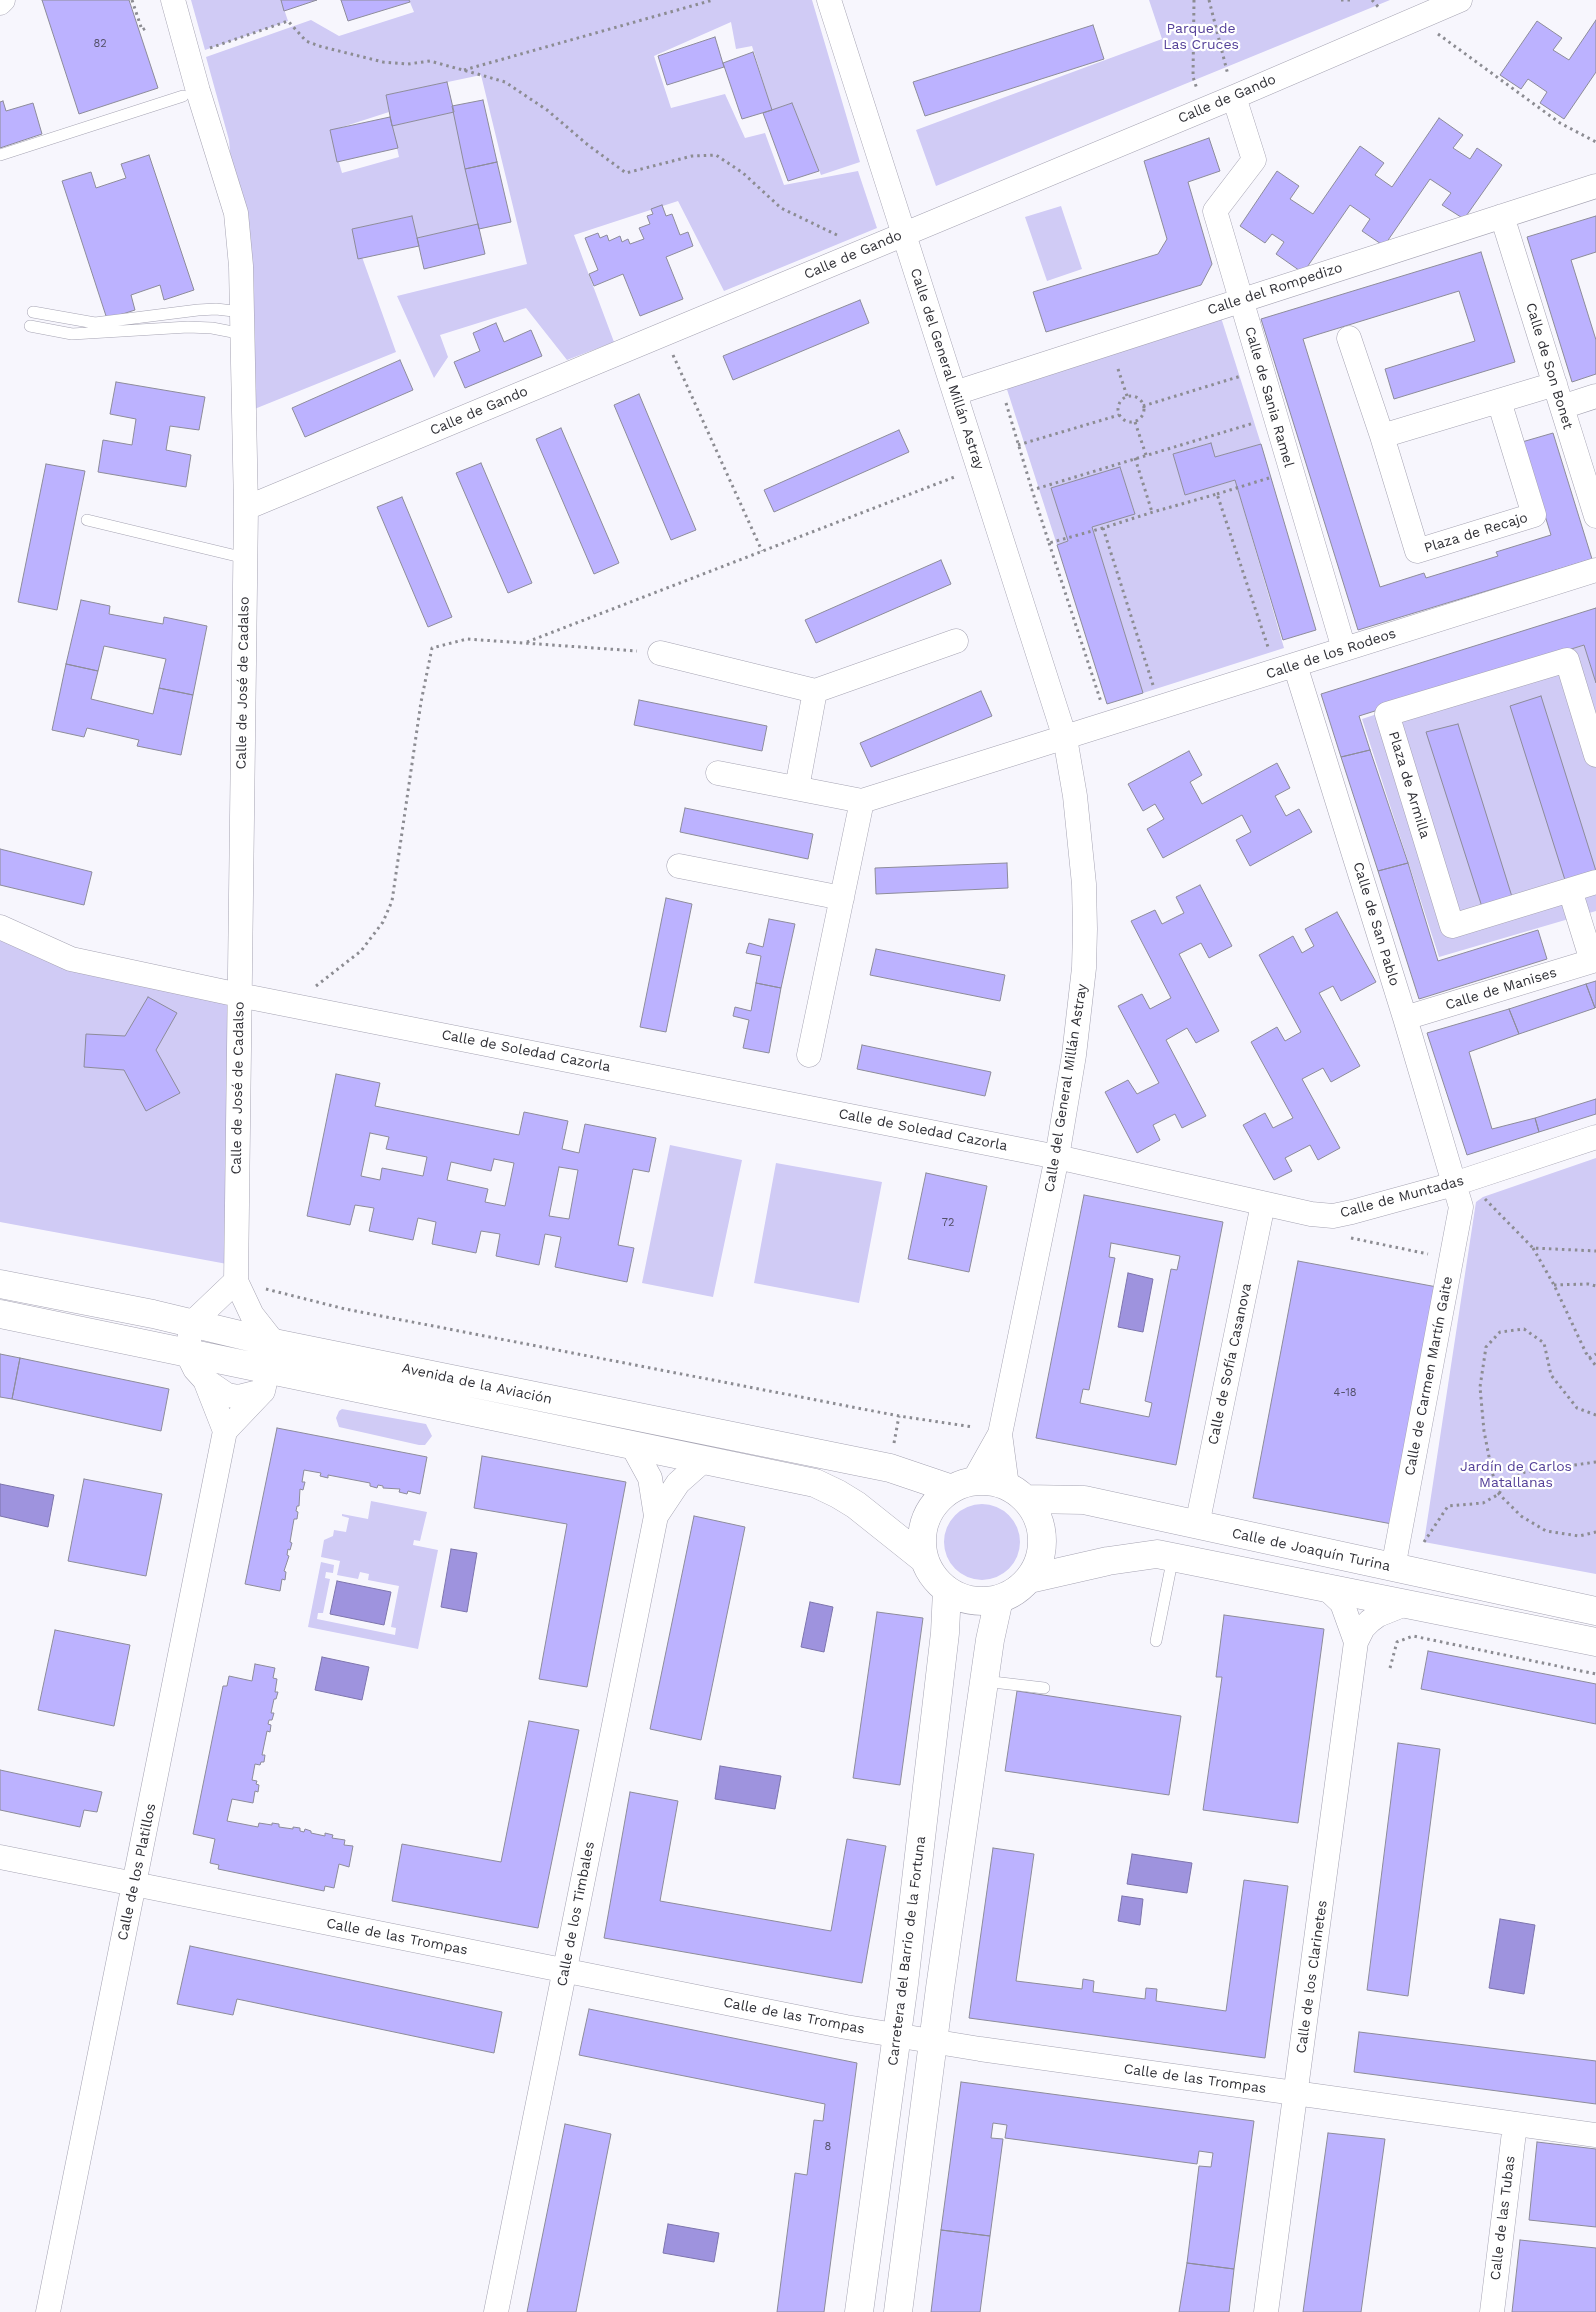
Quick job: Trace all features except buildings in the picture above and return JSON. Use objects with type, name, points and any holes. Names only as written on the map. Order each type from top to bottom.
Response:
[{"type":"main road","name":"Avenida de la Aviación","points":[[0,1284],[192,1323],[274,1343],[890,1468],[962,1485]]},
{"type":"main road","name":"Avenida de la Aviación","points":[[0,1314],[187,1353],[266,1381],[632,1445],[815,1483],[856,1504],[925,1560]]},
{"type":"main road","points":[[990,1482],[1016,1493],[1036,1514],[1041,1530],[1042,1547],[1038,1564],[1029,1578],[1010,1594],[999,1599],[972,1600],[959,1597],[947,1590],[938,1582],[925,1560],[922,1544],[923,1528],[929,1512],[939,1499],[962,1485],[990,1482]]},
{"type":"main road","name":"Calle de Joaquín Turina","points":[[1016,1493],[1084,1500],[1596,1611]]},
{"type":"main road","points":[[1029,1578],[1135,1556],[1157,1554],[1596,1642]]},
{"type":"main road","name":"Carretera del Barrio de la Fortuna","points":[[859,2312],[898,2036],[945,1633],[947,1590]]},
{"type":"main road","points":[[898,2312],[932,2041],[984,1680],[999,1599]]},
{"type":"street","points":[[0,4],[3,0]]},
{"type":"street","name":"Calle de José de Cadalso","points":[[173,0],[188,54],[191,93],[236,213],[240,245],[246,508],[236,1281],[252,1315],[274,1343]]},
{"type":"street","name":"Calle del General Millán Astray","points":[[829,0],[1065,738],[1075,796],[1084,884],[1084,958],[1074,1055],[1057,1157],[1000,1434],[962,1485]]},
{"type":"street","name":"Calle de Gando","points":[[246,508],[1234,97],[1460,0]]},
{"type":"street","name":"Calle de Sania Ramel","points":[[1234,97],[1254,160],[1216,211],[1344,649]]},
{"type":"street","name":"Calle del Rompedizo","points":[[955,393],[1596,186]]},
{"type":"street","name":"Calle de Son Bonet","points":[[1502,216],[1596,516]]},
{"type":"street","name":"Plaza de Recajo","points":[[1349,338],[1382,436],[1417,551],[1534,515],[1499,400]]},
{"type":"street","points":[[1382,436],[1554,384]]},
{"type":"street","points":[[1562,407],[1596,396]]},
{"type":"street","name":"Calle de los Rodeos","points":[[1065,738],[1596,570]]},
{"type":"street","points":[[660,652],[815,692],[956,641]]},
{"type":"street","name":"Plaza de Armilla","points":[[1596,755],[1567,660],[1387,714],[1452,926],[1596,882]]},
{"type":"street","name":"Calle de San Pablo","points":[[1295,665],[1405,1018],[1454,1184]]},
{"type":"street","points":[[797,788],[815,692]]},
{"type":"street","points":[[718,773],[862,800],[1065,738]]},
{"type":"street","points":[[809,1054],[862,800]]},
{"type":"street","points":[[680,866],[842,898]]},
{"type":"street","points":[[1570,890],[1594,961]]},
{"type":"street","name":"Calle de Soledad Cazorla","points":[[0,927],[71,959],[239,995],[1057,1157]]},
{"type":"street","name":"Calle de Manises","points":[[1405,1018],[1594,961]]},
{"type":"street","name":"Calle de Muntadas","points":[[1057,1157],[1263,1204],[1333,1216],[1454,1184],[1596,1136]]},
{"type":"street","name":"Calle de Carmen Martín Gaite","points":[[1392,1568],[1461,1207],[1454,1184]]},
{"type":"street","name":"Calle de Sofía Casanova","points":[[1197,1525],[1263,1204]]},
{"type":"street","points":[[236,1281],[192,1323],[187,1353],[195,1369],[205,1380],[227,1396],[239,1398],[266,1381]]},
{"type":"street","points":[[205,1380],[225,1431],[266,1381],[274,1343]]},
{"type":"street","name":"Calle de los Platillos","points":[[48,2312],[136,1884],[225,1431]]},
{"type":"street","name":"Calle del General Millán Astray","points":[[1000,1434],[1016,1493]]},
{"type":"street","name":"Calle de los Timbales","points":[[496,2312],[656,1516],[650,1478],[632,1445]]},
{"type":"street","name":"Calle de los Timbales","points":[[656,1516],[678,1483],[704,1460]]},
{"type":"street","name":"Calle de los Clarinetes","points":[[1324,1586],[1342,1603],[1356,1642]]},
{"type":"street","name":"Calle de los Clarinetes","points":[[1266,2312],[1356,1642],[1363,1628],[1378,1615],[1408,1603]]},
{"type":"street","name":"Calle de las Trompas","points":[[0,1857],[836,2026],[1596,2135]]},
{"type":"street","name":"Calle de las Tubas","points":[[1492,2312],[1515,2124]]},
{"type":"lane","points":[[0,155],[191,93]]},
{"type":"lane","points":[[33,312],[95,323],[216,309],[242,323]]},
{"type":"lane","points":[[30,326],[72,334],[188,327],[212,328],[242,323]]},
{"type":"lane","points":[[88,520],[245,558]]},
{"type":"lane","points":[[1156,1641],[1173,1556]]},
{"type":"lane","points":[[984,1680],[1044,1688]]},
{"type":"path","points":[[132,0],[142,30],[146,28]]},
{"type":"path","points":[[464,70],[713,0]]},
{"type":"path","points":[[1194,0],[1193,77],[1198,94]]},
{"type":"path","points":[[1210,0],[1234,97]]},
{"type":"path","points":[[1340,0],[1352,0]]},
{"type":"path","points":[[1372,0],[1382,12]]},
{"type":"path","points":[[188,54],[288,21],[306,41],[319,46],[382,62],[408,64],[430,61],[464,70],[504,82],[547,110],[588,145],[626,172],[692,156],[716,155],[743,172],[781,208],[816,227],[853,242],[864,250]]},
{"type":"path","points":[[1432,30],[1560,122],[1596,142]]},
{"type":"path","points":[[663,334],[762,551]]},
{"type":"path","points":[[1118,369],[1127,396]]},
{"type":"path","points":[[1144,406],[1243,376]]},
{"type":"path","points":[[1127,396],[1135,397],[1144,406]]},
{"type":"path","points":[[1127,396],[1118,406],[1118,415],[1125,421],[1135,422]]},
{"type":"path","points":[[1006,403],[1102,707]]},
{"type":"path","points":[[1135,422],[1143,414],[1144,406]]},
{"type":"path","points":[[1018,445],[1118,415]]},
{"type":"path","points":[[1135,422],[1146,455]]},
{"type":"path","points":[[1032,490],[1256,422]]},
{"type":"path","points":[[1135,458],[1152,512]]},
{"type":"path","points":[[524,643],[979,468]]},
{"type":"path","points":[[1049,544],[1273,477]]},
{"type":"path","points":[[1217,494],[1271,655]]},
{"type":"path","points":[[1103,528],[1155,691]]},
{"type":"path","points":[[306,1008],[309,992],[361,950],[383,922],[392,901],[421,702],[432,648],[468,639],[660,652]]},
{"type":"path","points":[[1483,1197],[1533,1248],[1554,1285],[1590,1358],[1596,1366]]},
{"type":"path","points":[[1350,1237],[1434,1255]]},
{"type":"path","points":[[1533,1248],[1596,1250]]},
{"type":"path","points":[[236,1281],[345,1309],[899,1416],[973,1427]]},
{"type":"path","points":[[1554,1285],[1588,1284],[1596,1286]]},
{"type":"path","points":[[1596,1415],[1576,1408],[1551,1375],[1544,1343],[1524,1328],[1500,1332],[1486,1347],[1480,1387],[1484,1431],[1492,1472],[1499,1494],[1521,1516],[1546,1530],[1579,1536],[1596,1532]]},
{"type":"path","points":[[1590,1358],[1596,1354]]},
{"type":"path","points":[[1424,1542],[1448,1506],[1484,1503],[1499,1494],[1504,1484],[1525,1472],[1596,1462]]},
{"type":"path","points":[[1390,1668],[1397,1642],[1413,1636],[1596,1674]]},
{"type":"green space","points":[[191,0],[281,0],[288,21],[205,50]]},
{"type":"green space","points":[[409,0],[812,0],[860,162],[821,175],[792,103],[772,110],[752,46],[736,49],[731,22],[654,56],[671,108],[725,94],[745,138],[765,133],[784,185],[858,171],[877,228],[724,291],[678,201],[574,235],[614,342],[567,360],[526,308],[440,335],[448,357],[434,378],[397,296],[527,264],[481,75],[386,95],[389,112],[330,131],[342,173],[399,157],[392,126],[454,112],[478,224],[417,238],[412,216],[352,229],[396,352],[252,410],[229,140],[206,57],[311,20],[339,36],[414,12]]},
{"type":"green space","name":"Parque de Las Cruces","points":[[1149,0],[1390,0],[936,186],[916,130],[1162,39]]},
{"type":"green space","points":[[1061,206],[1082,269],[1047,281],[1025,217]]},
{"type":"green space","points":[[1218,308],[1261,444],[1215,457],[1210,443],[1173,454],[1185,495],[1235,480],[1284,648],[1143,693],[1092,527],[1135,513],[1120,467],[1051,488],[1068,541],[1057,545],[1003,377]]},
{"type":"green space","points":[[1584,645],[1596,683],[1596,911],[1439,957],[1362,719]]},
{"type":"green space","points":[[0,935],[239,995],[227,1264],[0,1222]]},
{"type":"green space","points":[[670,1145],[742,1160],[713,1297],[642,1283]]},
{"type":"green space","name":"Jardín de Carlos Matallanas","points":[[1596,1158],[1596,1574],[1424,1542],[1476,1202],[1483,1197]]},
{"type":"green space","points":[[776,1163],[882,1182],[859,1303],[754,1283]]},
{"type":"green space","points":[[342,1409],[426,1424],[432,1436],[425,1445],[419,1445],[339,1427],[336,1418]]},
{"type":"green space","points":[[371,1501],[427,1512],[420,1541],[414,1540],[413,1545],[438,1550],[418,1649],[308,1627],[321,1562],[334,1565],[333,1573],[326,1572],[325,1578],[330,1579],[323,1613],[318,1613],[317,1619],[395,1635],[396,1628],[391,1627],[399,1586],[368,1580],[369,1574],[360,1572],[358,1579],[337,1575],[340,1561],[321,1557],[324,1540],[333,1536],[334,1530],[346,1532],[349,1518],[342,1516],[342,1514],[368,1519]]},
{"type":"green space","points":[[990,1504],[1003,1510],[1014,1521],[1020,1534],[1018,1557],[1003,1574],[990,1580],[974,1580],[961,1574],[946,1557],[944,1534],[950,1521],[967,1506]]},
{"type":"shaded area","points":[[1128,1273],[1153,1279],[1143,1332],[1118,1327]]},
{"type":"shaded area","points":[[0,1484],[54,1495],[48,1527],[0,1516]]},
{"type":"shaded area","points":[[451,1549],[477,1553],[467,1612],[441,1607]]},
{"type":"shaded area","points":[[337,1581],[391,1592],[384,1625],[330,1614]]},
{"type":"shaded area","points":[[810,1602],[833,1607],[824,1652],[801,1647]]},
{"type":"shaded area","points":[[322,1657],[369,1667],[362,1700],[315,1690]]},
{"type":"shaded area","points":[[720,1766],[781,1776],[775,1809],[715,1799]]},
{"type":"shaded area","points":[[1132,1854],[1192,1863],[1187,1893],[1127,1884]]},
{"type":"shaded area","points":[[1122,1896],[1143,1899],[1140,1925],[1118,1921]]},
{"type":"shaded area","points":[[1500,1919],[1535,1925],[1524,1994],[1489,1988]]},
{"type":"shaded area","points":[[668,2224],[719,2233],[714,2262],[663,2253]]}]
